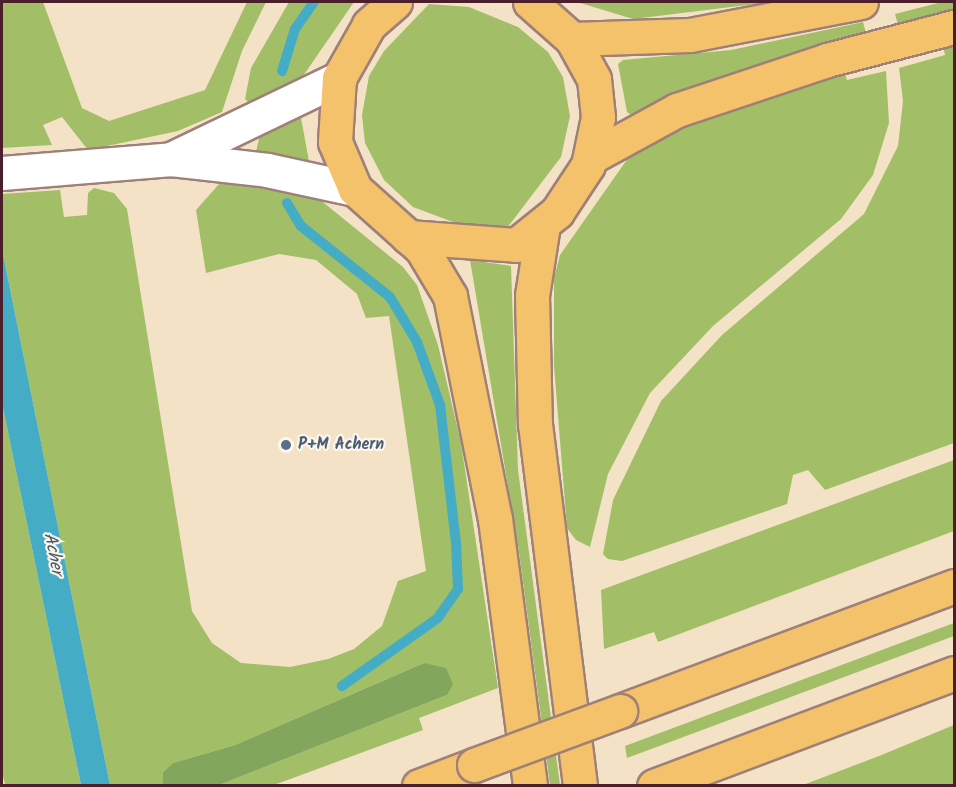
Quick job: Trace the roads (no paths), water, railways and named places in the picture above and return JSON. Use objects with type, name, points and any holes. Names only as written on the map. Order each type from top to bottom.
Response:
[{"type":"main road","points":[[408,237],[508,247],[543,225],[568,196],[591,157],[597,100],[588,66],[572,39],[530,2]]},
{"type":"main road","points":[[572,39],[690,35],[860,2]]},
{"type":"main road","points":[[388,5],[339,78],[335,142],[355,189],[408,237],[441,275],[455,319],[495,519],[530,786]]},
{"type":"main road","points":[[591,157],[677,111],[870,48],[954,27]]},
{"type":"main road","points":[[543,225],[532,295],[535,424],[580,786]]},
{"type":"main road","points":[[419,786],[954,586]]},
{"type":"main road","points":[[654,786],[954,673]]},
{"type":"street","points":[[171,159],[339,78]]},
{"type":"street","points":[[2,173],[171,159],[267,170],[355,189]]},
{"type":"water","name":"Acher","points":[[2,249],[110,785],[81,785],[2,403]]},
{"type":"waterway","points":[[282,71],[295,29],[314,2]]},
{"type":"waterway","points":[[287,203],[301,226],[390,297],[417,342],[440,405],[456,543],[458,589],[438,618],[342,686]]},
{"type":"place","name":"P+M Achern","points":[[286,445]]}]
